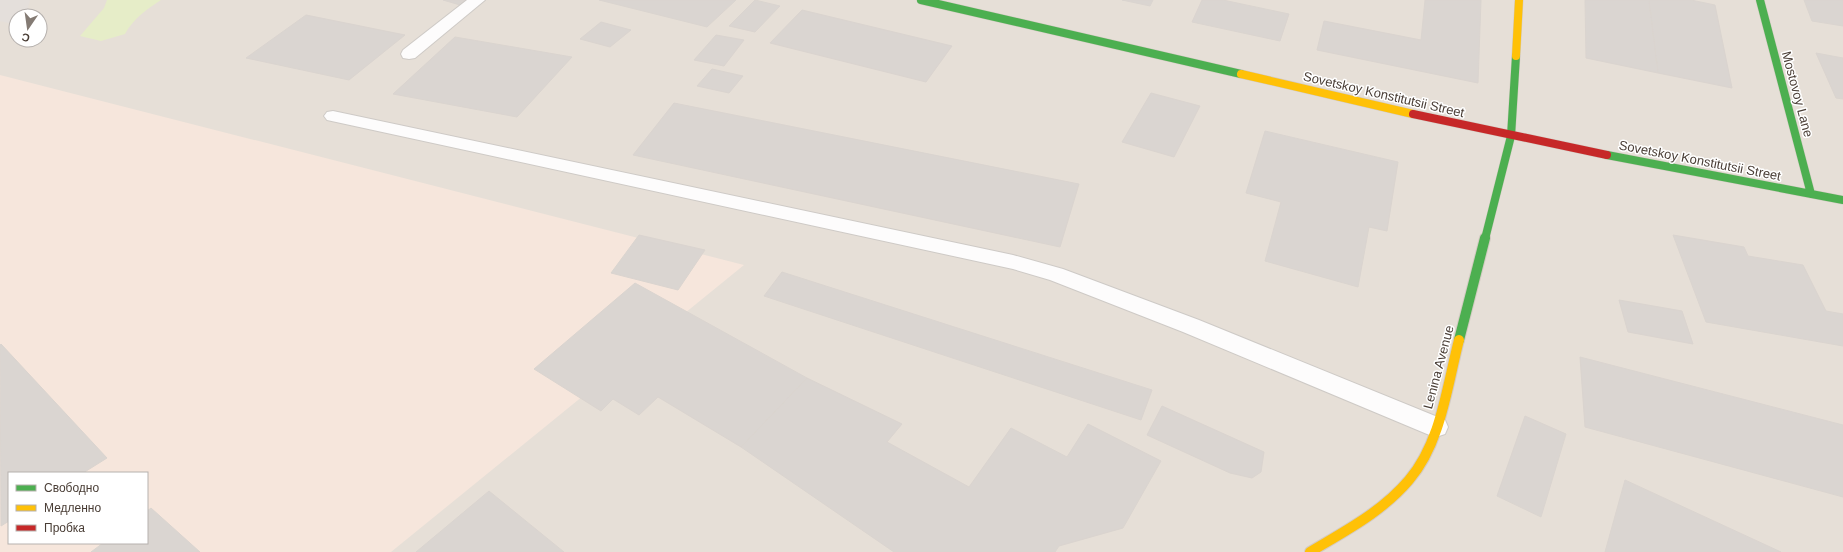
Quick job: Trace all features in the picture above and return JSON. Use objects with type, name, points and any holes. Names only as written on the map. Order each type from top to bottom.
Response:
[{"type":"main road","name":"Sovetskoy Konstitutsii Street","points":[[922,0],[1511,136],[1843,200]]},
{"type":"main road","name":"Lenina Avenue","points":[[1310,552],[1390,501],[1403,488],[1421,463],[1436,428],[1511,136],[1519,0]]},
{"type":"main road","name":"Mostovoy Lane","points":[[1760,0],[1811,194]]},
{"type":"lane","points":[[409,54],[477,0]]},
{"type":"lane","points":[[333,116],[1013,262],[1056,274],[1191,326],[1436,428]]},
{"type":"shaded area","points":[[0,0],[1843,0],[1843,552],[0,552]]},
{"type":"shaded area","points":[[0,0],[30,0],[28,8],[8,8],[8,23],[0,21]]},
{"type":"shaded area","points":[[0,75],[744,265],[391,552],[0,552]]},
{"type":"green space","points":[[107,0],[161,0],[136,19],[125,34],[101,41],[80,36],[104,8]]},
{"type":"building","points":[[443,0],[468,0],[460,5]]},
{"type":"building","points":[[599,0],[736,0],[707,27]]},
{"type":"building","points":[[755,0],[780,6],[755,32],[729,26]]},
{"type":"building","points":[[1122,0],[1153,0],[1150,6]]},
{"type":"building","points":[[1202,0],[1223,0],[1289,14],[1280,41],[1192,22]]},
{"type":"building","points":[[1425,0],[1481,0],[1478,83],[1317,50],[1324,21],[1421,40]]},
{"type":"building","points":[[1585,0],[1649,0],[1658,73],[1586,58]]},
{"type":"building","points":[[1649,0],[1691,0],[1715,5],[1732,88],[1658,73]]},
{"type":"building","points":[[1804,0],[1843,0],[1843,26],[1812,21]]},
{"type":"building","points":[[802,10],[952,46],[926,82],[770,43]]},
{"type":"building","points":[[306,15],[405,35],[349,80],[246,58]]},
{"type":"building","points":[[601,22],[631,30],[610,47],[580,39]]},
{"type":"building","points":[[716,35],[744,40],[724,66],[694,60]]},
{"type":"building","points":[[455,37],[572,57],[517,117],[393,94]]},
{"type":"building","points":[[1816,53],[1843,58],[1843,99],[1836,98]]},
{"type":"building","points":[[712,69],[743,76],[729,93],[697,86]]},
{"type":"building","points":[[1151,93],[1200,106],[1174,157],[1122,142]]},
{"type":"building","points":[[674,103],[1079,184],[1060,247],[633,155]]},
{"type":"building","points":[[1265,131],[1398,162],[1387,231],[1369,227],[1358,287],[1265,261],[1281,202],[1246,193]]},
{"type":"building","points":[[639,235],[705,250],[678,290],[611,273]]},
{"type":"building","points":[[1673,235],[1744,247],[1748,256],[1803,265],[1826,311],[1843,314],[1843,346],[1706,322]]},
{"type":"building","points":[[782,272],[1152,390],[1141,420],[764,296]]},
{"type":"building","points":[[635,283],[807,378],[741,447],[658,397],[639,415],[613,399],[601,411],[534,369]]},
{"type":"building","points":[[1619,300],[1682,311],[1693,344],[1628,332]]},
{"type":"building","points":[[1,344],[107,458],[85,472],[8,472],[8,522],[1,526]]},
{"type":"building","points":[[1580,357],[1843,425],[1843,497],[1585,427]]},
{"type":"building","points":[[807,378],[902,424],[887,442],[969,487],[1011,428],[1067,457],[1088,424],[1161,461],[1123,528],[1059,546],[1055,552],[894,552],[741,447]]},
{"type":"building","points":[[1162,406],[1264,452],[1261,472],[1252,478],[1230,473],[1147,435]]},
{"type":"building","points":[[1525,416],[1566,434],[1541,517],[1497,496]]},
{"type":"building","points":[[1625,480],[1781,552],[1605,552]]},
{"type":"building","points":[[489,491],[564,552],[416,552]]},
{"type":"building","points":[[151,508],[200,552],[91,552],[102,544],[148,544],[148,510]]},
{"type":"traffic: fast","points":[[921,0],[1241,74]]},
{"type":"traffic: fast","points":[[1760,0],[1811,194]]},
{"type":"traffic: fast","points":[[1459,340],[1511,136],[1516,56]]},
{"type":"traffic: fast","points":[[1607,155],[1843,200]]},
{"type":"traffic: slow","points":[[1516,56],[1519,0]]},
{"type":"traffic: slow","points":[[1241,74],[1413,114]]},
{"type":"traffic: slow","points":[[1310,552],[1376,511],[1410,479],[1420,464],[1435,431],[1459,340]]},
{"type":"traffic: jam","points":[[1413,114],[1607,155]]}]
